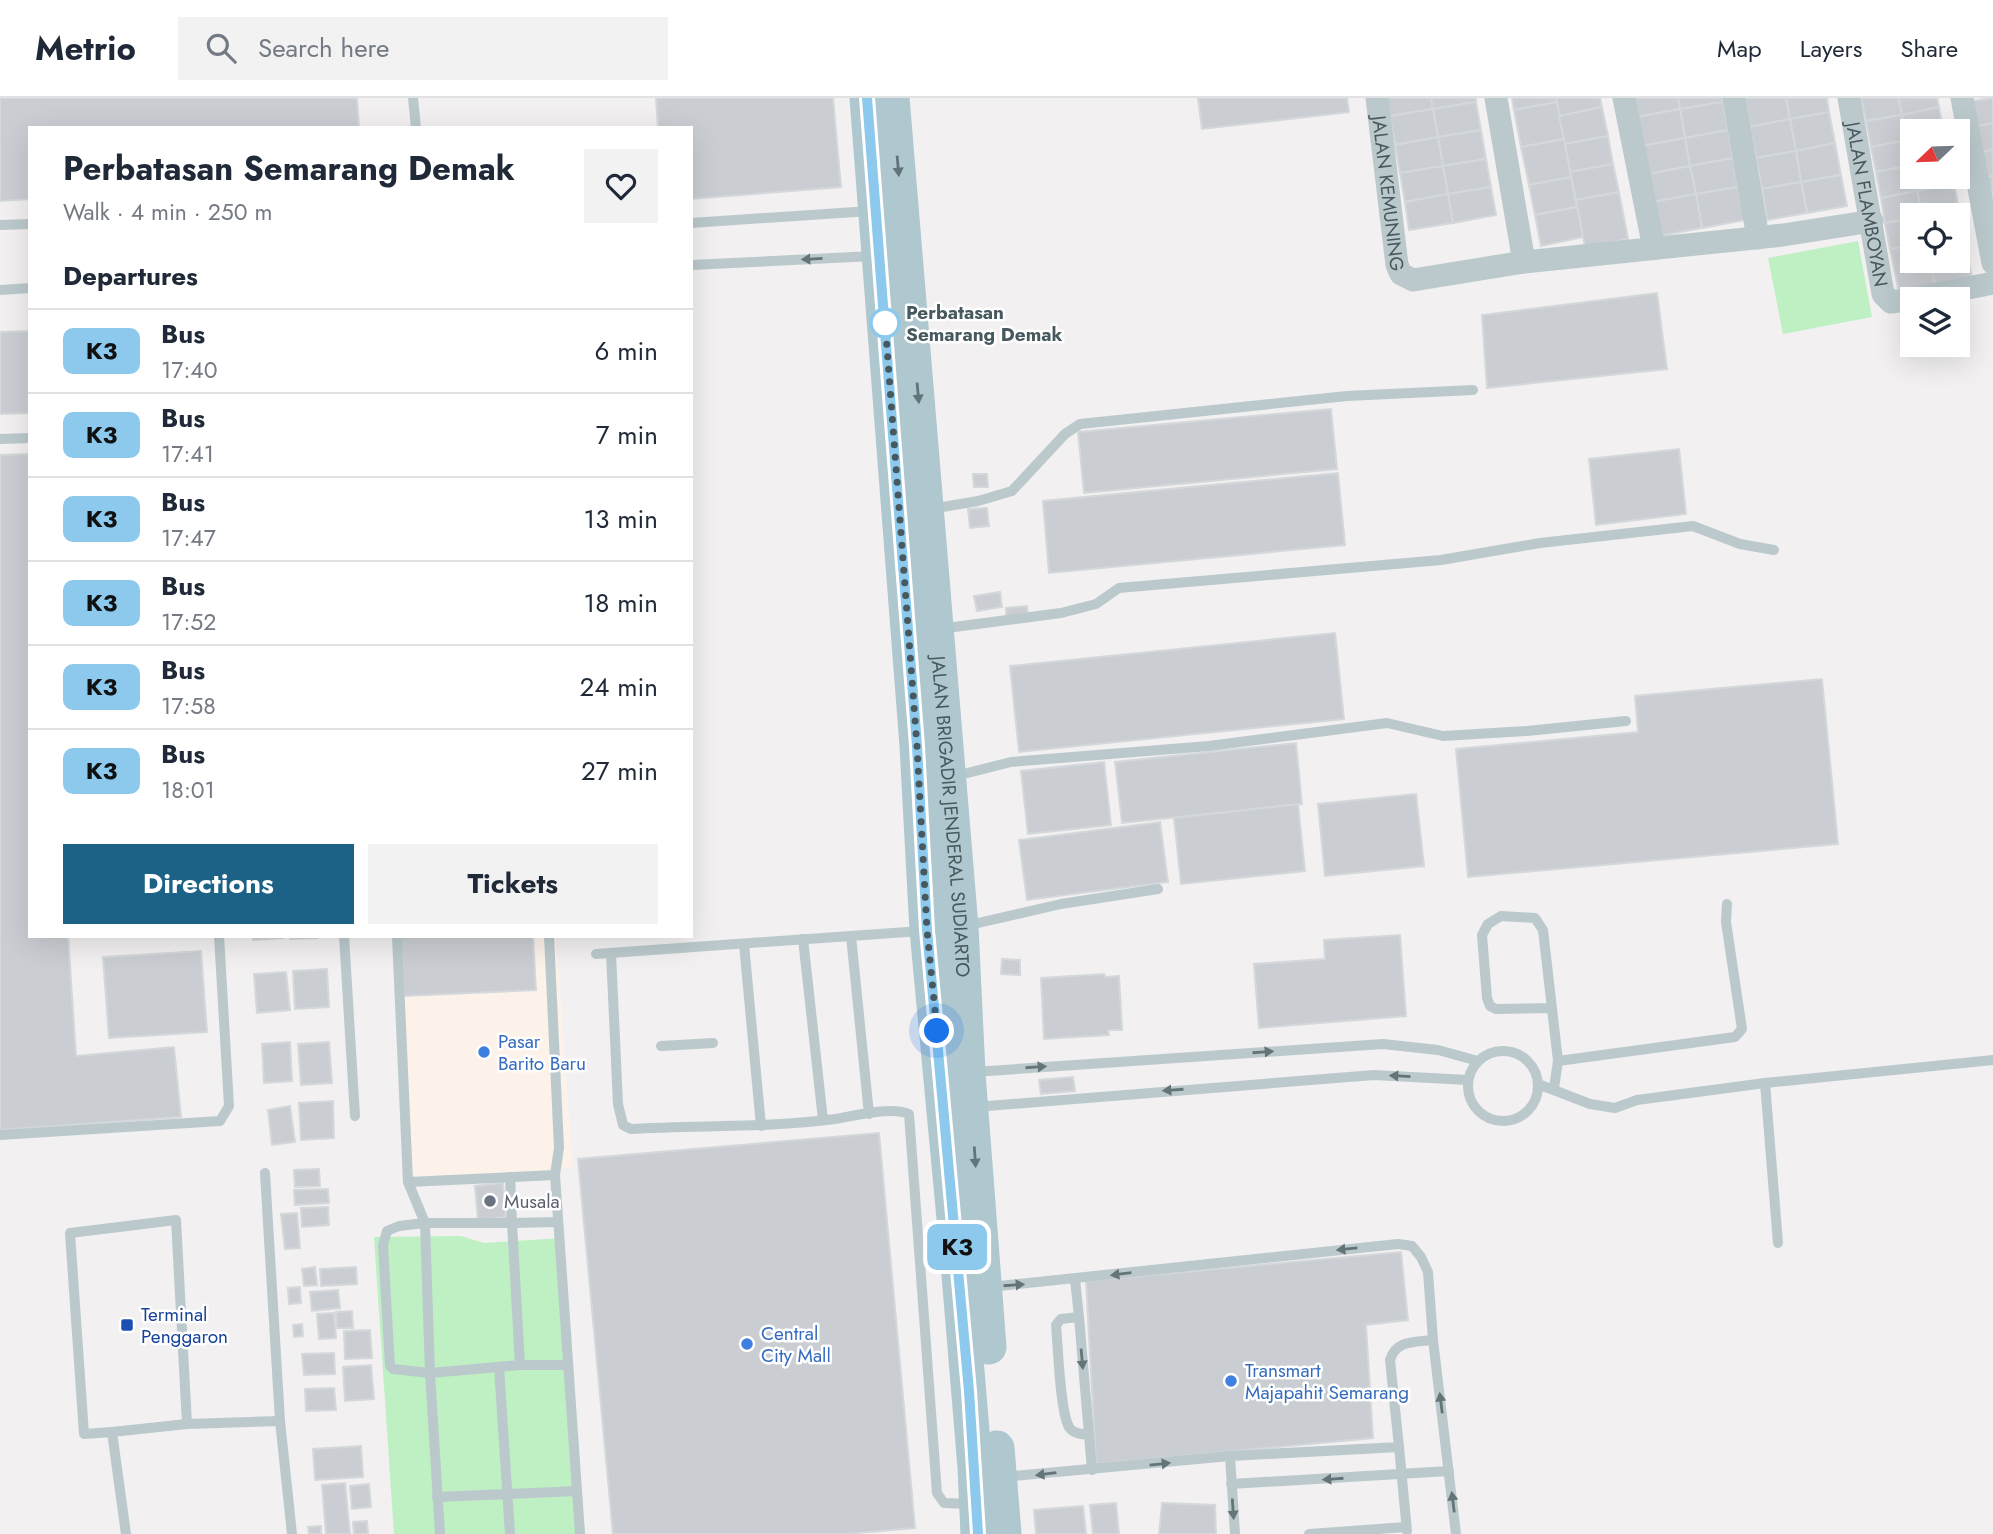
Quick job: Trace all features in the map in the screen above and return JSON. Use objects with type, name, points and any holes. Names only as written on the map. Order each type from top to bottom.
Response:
[{"type":"main road","name":"JALAN BRIGADIR JENDERAL SUDIARTO","points":[[867,98],[917,746],[972,1108],[1004,1534]]},
{"type":"main road","name":"JALAN BRIGADIR JENDERAL SUDIARTO","points":[[892,98],[948,778],[944,929],[955,1226],[978,1519]]},
{"type":"street","name":"JALAN KEMUNING","points":[[1377,98],[1397,265],[1401,274],[1412,280],[1524,261]]},
{"type":"street","points":[[1496,98],[1524,261],[1758,238],[1872,221]]},
{"type":"street","points":[[1624,98],[1654,248]]},
{"type":"street","points":[[1734,98],[1758,238]]},
{"type":"street","name":"JALAN FLAMBOYAN","points":[[1849,98],[1883,294],[1891,302],[1900,301]]},
{"type":"street","points":[[1962,98],[1993,263]]},
{"type":"street","points":[[1970,288],[1993,283]]},
{"type":"lane","points":[[413,98],[416,126]]},
{"type":"lane","points":[[693,223],[877,211]]},
{"type":"lane","points":[[0,225],[28,224]]},
{"type":"lane","points":[[693,265],[880,255]]},
{"type":"lane","points":[[0,290],[28,288]]},
{"type":"lane","points":[[928,510],[978,501],[1012,491],[1065,434],[1080,424],[1347,396],[1473,390]]},
{"type":"lane","points":[[0,439],[28,438]]},
{"type":"lane","points":[[937,629],[1061,613],[1096,604],[1119,588],[1441,560],[1540,543],[1654,529],[1693,526],[1740,544],[1774,550]]},
{"type":"lane","points":[[948,778],[1011,762],[1209,746],[1387,723],[1443,736],[1527,732],[1626,721]]},
{"type":"lane","points":[[596,954],[944,929],[1061,904],[1158,889]]},
{"type":"lane","points":[[1558,1061],[1735,1037],[1742,1029],[1726,922],[1727,904]]},
{"type":"lane","points":[[1551,1008],[1496,1009],[1490,1006],[1482,935],[1488,924],[1501,916],[1535,918],[1543,930],[1558,1061],[1554,1088]]},
{"type":"lane","points":[[851,936],[869,1114]]},
{"type":"lane","points":[[0,1135],[220,1121],[224,1118],[229,1105],[219,938]]},
{"type":"lane","points":[[344,938],[355,1116]]},
{"type":"lane","points":[[397,938],[408,1182],[425,1223],[430,1373],[440,1534]]},
{"type":"lane","points":[[549,938],[559,1148],[555,1175],[566,1365],[580,1534]]},
{"type":"lane","points":[[803,939],[822,1120]]},
{"type":"lane","points":[[744,944],[761,1126]]},
{"type":"lane","points":[[611,953],[618,1104],[624,1125],[631,1129],[761,1126],[890,1111],[909,1114],[937,1493],[944,1503],[954,1505],[978,1519]]},
{"type":"lane","points":[[660,1046],[713,1043]]},
{"type":"lane","points":[[968,1073],[1382,1044],[1438,1050],[1478,1061]]},
{"type":"lane","points":[[1495,1052],[1514,1053],[1530,1063],[1536,1073],[1538,1095],[1524,1116],[1497,1122],[1484,1117],[1474,1107],[1468,1094],[1468,1080],[1478,1061],[1495,1052]]},
{"type":"lane","points":[[1538,1084],[1590,1104],[1615,1108],[1637,1100],[1765,1083],[1993,1060]]},
{"type":"lane","points":[[972,1108],[1374,1075],[1468,1080]]},
{"type":"lane","points":[[1765,1083],[1778,1243]]},
{"type":"lane","points":[[265,1173],[280,1421],[292,1534]]},
{"type":"lane","points":[[408,1182],[555,1175]]},
{"type":"lane","points":[[510,1177],[520,1365]]},
{"type":"lane","points":[[187,1424],[176,1220],[70,1233],[84,1434],[187,1424],[280,1421]]},
{"type":"lane","points":[[558,1222],[425,1223],[399,1226],[387,1231],[383,1245],[390,1366],[393,1369],[430,1373],[520,1365],[566,1365]]},
{"type":"lane","points":[[985,1288],[1398,1244],[1412,1246],[1428,1272],[1433,1340],[1457,1534]]},
{"type":"lane","points":[[1075,1280],[1092,1470]]},
{"type":"lane","points":[[1079,1317],[1058,1321],[1064,1412],[1074,1433],[1089,1435]]},
{"type":"lane","points":[[1309,1534],[1407,1530],[1390,1360],[1392,1352],[1401,1344],[1433,1340]]},
{"type":"lane","points":[[499,1367],[510,1534]]},
{"type":"lane","points":[[112,1432],[126,1534]]},
{"type":"lane","points":[[1000,1477],[1230,1456],[1399,1447]]},
{"type":"lane","points":[[1230,1456],[1235,1534]]},
{"type":"lane","points":[[1231,1484],[1449,1471]]},
{"type":"lane","points":[[437,1497],[577,1491]]},
{"type":"shaded area","name":"Pasar Barito Baru","points":[[396,938],[556,938],[573,1168],[414,1180]]},
{"type":"green space","points":[[1858,241],[1872,317],[1783,334],[1768,258]]},
{"type":"green space","points":[[461,1236],[484,1243],[562,1238],[585,1534],[394,1534],[374,1237]]},
{"type":"building","points":[[0,98],[357,98],[359,126],[28,126],[28,199],[0,201]]},
{"type":"building","points":[[656,98],[833,98],[841,187],[693,199],[693,126],[658,126]]},
{"type":"building","points":[[1198,98],[1347,98],[1349,112],[1202,129]]},
{"type":"building","points":[[1387,98],[1431,98],[1433,109],[1390,116]]},
{"type":"building","points":[[1431,98],[1476,98],[1476,102],[1433,109]]},
{"type":"building","points":[[1512,98],[1556,98],[1557,102],[1514,110]]},
{"type":"building","points":[[1556,98],[1600,98],[1602,107],[1559,116]]},
{"type":"building","points":[[1633,98],[1678,98],[1680,109],[1637,117]]},
{"type":"building","points":[[1678,98],[1722,98],[1723,102],[1680,109]]},
{"type":"building","points":[[1745,98],[1786,98],[1790,119],[1750,127]]},
{"type":"building","points":[[1786,98],[1827,98],[1829,112],[1790,119]]},
{"type":"building","points":[[1861,98],[1899,98],[1902,115],[1866,121]]},
{"type":"building","points":[[1899,98],[1937,98],[1939,107],[1902,115]]},
{"type":"building","points":[[1993,98],[1993,123],[1977,126],[1972,101]]},
{"type":"building","points":[[1476,102],[1481,130],[1438,137],[1433,109]]},
{"type":"building","points":[[1557,102],[1564,139],[1521,147],[1514,110]]},
{"type":"building","points":[[1723,102],[1728,130],[1685,138],[1680,109]]},
{"type":"building","points":[[1602,107],[1608,136],[1565,144],[1559,116]]},
{"type":"building","points":[[1939,107],[1941,119],[1903,119],[1902,115]]},
{"type":"building","points":[[1433,109],[1438,137],[1395,145],[1390,116]]},
{"type":"building","points":[[1680,109],[1685,138],[1642,146],[1637,117]]},
{"type":"building","points":[[1829,112],[1835,143],[1796,151],[1790,119]]},
{"type":"building","points":[[1902,115],[1900,141],[1871,147],[1866,121]]},
{"type":"building","points":[[1790,119],[1796,151],[1756,158],[1750,127]]},
{"type":"building","points":[[1993,123],[1993,150],[1982,152],[1977,126]]},
{"type":"building","points":[[1481,130],[1486,159],[1443,166],[1438,137]]},
{"type":"building","points":[[1728,130],[1733,158],[1690,166],[1685,138]]},
{"type":"building","points":[[1608,136],[1613,164],[1570,172],[1565,144]]},
{"type":"building","points":[[1438,137],[1443,166],[1400,173],[1395,145]]},
{"type":"building","points":[[1685,138],[1690,166],[1648,174],[1642,146]]},
{"type":"building","points":[[1564,139],[1571,177],[1529,185],[1521,147]]},
{"type":"building","points":[[1900,141],[1900,167],[1876,172],[1871,147]]},
{"type":"building","points":[[1835,143],[1841,175],[1801,182],[1796,151]]},
{"type":"building","points":[[1993,150],[1993,176],[1987,177],[1982,152]]},
{"type":"building","points":[[1796,151],[1801,182],[1762,189],[1756,158]]},
{"type":"building","points":[[1733,158],[1738,187],[1696,194],[1690,166]]},
{"type":"building","points":[[1486,159],[1491,187],[1448,194],[1443,166]]},
{"type":"building","points":[[1613,164],[1619,192],[1576,200],[1570,172]]},
{"type":"building","points":[[1443,166],[1448,194],[1405,202],[1400,173]]},
{"type":"building","points":[[1690,166],[1696,194],[1653,202],[1648,174]]},
{"type":"building","points":[[1900,167],[1900,189],[1917,191],[1881,198],[1876,172]]},
{"type":"building","points":[[1841,175],[1847,206],[1807,213],[1801,182]]},
{"type":"building","points":[[1993,176],[1993,203],[1987,177]]},
{"type":"building","points":[[1571,177],[1577,207],[1535,215],[1529,185]]},
{"type":"building","points":[[1801,182],[1807,213],[1767,220],[1762,189]]},
{"type":"building","points":[[1491,187],[1496,215],[1453,223],[1448,194]]},
{"type":"building","points":[[1738,187],[1745,220],[1702,228],[1696,194]]},
{"type":"building","points":[[1955,189],[1958,203],[1920,203],[1917,191]]},
{"type":"building","points":[[1917,191],[1920,203],[1900,203],[1900,220],[1885,223],[1881,198]]},
{"type":"building","points":[[1619,192],[1628,239],[1585,247],[1576,200]]},
{"type":"building","points":[[1448,194],[1453,223],[1409,230],[1405,202]]},
{"type":"building","points":[[1696,194],[1702,228],[1659,236],[1653,202]]},
{"type":"building","points":[[1577,207],[1583,237],[1541,246],[1535,215]]},
{"type":"building","points":[[1900,220],[1900,247],[1890,249],[1885,223]]},
{"type":"building","points":[[1900,247],[1900,273],[1932,273],[1935,285],[1900,287],[1899,292],[1890,249]]},
{"type":"building","points":[[1970,267],[1972,278],[1935,285],[1932,273],[1970,273]]},
{"type":"building","points":[[1657,293],[1667,369],[1487,388],[1482,315]]},
{"type":"building","points":[[28,331],[28,413],[0,414],[0,332]]},
{"type":"building","points":[[1331,409],[1337,469],[1084,493],[1078,432]]},
{"type":"building","points":[[1679,449],[1686,514],[1596,525],[1589,459]]},
{"type":"building","points":[[28,454],[28,938],[68,938],[76,1056],[174,1047],[181,1117],[0,1130],[0,455]]},
{"type":"building","points":[[1338,473],[1345,545],[1049,573],[1043,501]]},
{"type":"building","points":[[973,474],[987,474],[988,487],[974,487]]},
{"type":"building","points":[[987,508],[989,526],[970,528],[968,509]]},
{"type":"building","points":[[1000,592],[1002,607],[977,611],[974,596]]},
{"type":"building","points":[[1027,606],[1028,616],[1006,617],[1006,608]]},
{"type":"building","points":[[1335,633],[1344,719],[1019,752],[1010,666]]},
{"type":"building","points":[[1822,679],[1838,844],[1468,877],[1456,749],[1638,732],[1635,696]]},
{"type":"building","points":[[1296,743],[1302,804],[1122,823],[1115,762]]},
{"type":"building","points":[[1104,762],[1111,825],[1028,834],[1021,771]]},
{"type":"building","points":[[1416,794],[1424,866],[1325,876],[1318,804]]},
{"type":"building","points":[[1298,804],[1305,871],[1181,884],[1174,818]]},
{"type":"building","points":[[1160,822],[1168,882],[1027,900],[1019,840]]},
{"type":"building","points":[[1400,935],[1406,1016],[1259,1028],[1254,964],[1325,959],[1324,940]]},
{"type":"building","points":[[401,938],[533,938],[536,990],[404,996]]},
{"type":"building","points":[[201,951],[207,1032],[109,1038],[103,957]]},
{"type":"building","points":[[1002,959],[1020,960],[1020,975],[1001,974]]},
{"type":"building","points":[[327,969],[329,1007],[295,1009],[293,971]]},
{"type":"building","points":[[286,972],[290,1010],[257,1013],[254,974]]},
{"type":"building","points":[[1104,974],[1105,977],[1119,976],[1122,1030],[1108,1030],[1109,1035],[1044,1039],[1041,978]]},
{"type":"building","points":[[290,1042],[292,1081],[264,1083],[262,1044]]},
{"type":"building","points":[[329,1042],[332,1083],[301,1085],[298,1044]]},
{"type":"building","points":[[1073,1077],[1075,1091],[1041,1094],[1039,1080]]},
{"type":"building","points":[[333,1101],[334,1138],[301,1140],[299,1103]]},
{"type":"building","points":[[290,1106],[295,1142],[272,1145],[268,1110]]},
{"type":"building","name":"Central City Mall","points":[[879,1133],[915,1528],[845,1534],[613,1534],[578,1159]]},
{"type":"building","points":[[319,1169],[320,1186],[295,1187],[294,1170]]},
{"type":"building","name":"Musala","points":[[503,1183],[506,1217],[478,1220],[475,1186]]},
{"type":"building","points":[[328,1189],[329,1203],[295,1205],[294,1190]]},
{"type":"building","points":[[328,1207],[329,1225],[302,1227],[301,1208]]},
{"type":"building","points":[[297,1213],[300,1248],[285,1249],[281,1214]]},
{"type":"building","name":"Transmart Majapahit Semarang","points":[[1401,1252],[1408,1320],[1366,1325],[1373,1438],[1096,1464],[1086,1281]]},
{"type":"building","points":[[315,1267],[317,1285],[304,1286],[302,1269]]},
{"type":"building","points":[[356,1267],[357,1284],[321,1286],[320,1269]]},
{"type":"building","points":[[300,1287],[301,1303],[289,1304],[288,1288]]},
{"type":"building","points":[[338,1290],[340,1308],[312,1311],[310,1292]]},
{"type":"building","points":[[352,1311],[353,1328],[337,1328],[336,1312]]},
{"type":"building","points":[[334,1313],[336,1338],[319,1339],[317,1314]]},
{"type":"building","points":[[302,1324],[303,1336],[294,1337],[293,1325]]},
{"type":"building","points":[[370,1330],[372,1358],[345,1359],[344,1331]]},
{"type":"building","points":[[334,1353],[335,1374],[304,1375],[302,1354]]},
{"type":"building","points":[[371,1365],[374,1399],[345,1401],[343,1367]]},
{"type":"building","points":[[334,1388],[336,1410],[306,1411],[305,1389]]},
{"type":"building","points":[[361,1446],[363,1477],[315,1480],[313,1449]]},
{"type":"building","points":[[345,1483],[350,1534],[326,1534],[322,1485]]},
{"type":"building","points":[[369,1484],[371,1507],[352,1509],[350,1486]]},
{"type":"building","points":[[1116,1503],[1119,1534],[1093,1534],[1090,1505]]},
{"type":"building","points":[[1162,1503],[1215,1505],[1216,1534],[1159,1534]]},
{"type":"building","points":[[1083,1506],[1086,1534],[1036,1534],[1034,1510]]},
{"type":"building","points":[[367,1521],[368,1534],[354,1534],[353,1522]]},
{"type":"building","points":[[321,1526],[321,1534],[309,1534],[308,1527]]},
{"type":"bus line","name":"K3","points":[[867,98],[917,746],[927,930],[969,1391],[978,1534]]},
{"type":"place","name":"Perbatasan Semarang Demak","points":[[885,323]]},
{"type":"place","name":"Pasar Barito Baru","points":[[484,1052]]},
{"type":"place","name":"Musala","points":[[490,1201]]},
{"type":"place","name":"Terminal Penggaron","points":[[127,1325]]},
{"type":"place","name":"Central City Mall","points":[[747,1344]]},
{"type":"place","name":"Transmart Majapahit Semarang","points":[[1231,1381]]},
{"type":"route","points":[[885,323],[917,746],[927,930],[937,1031]]}]
